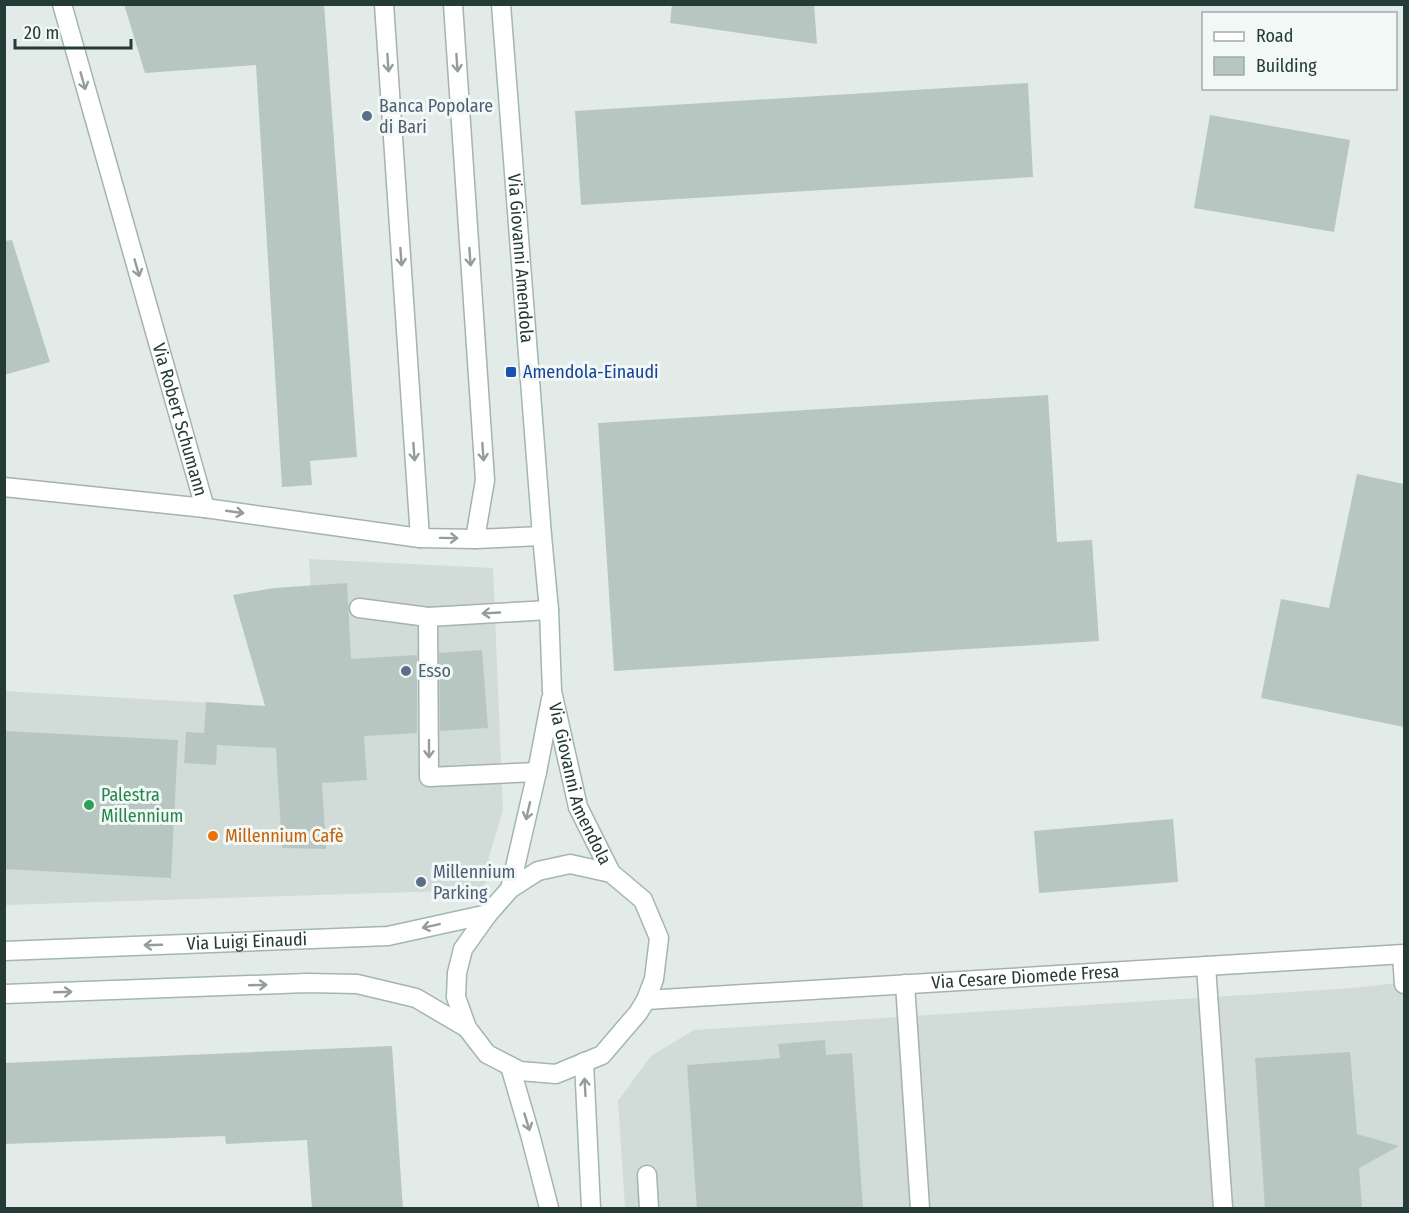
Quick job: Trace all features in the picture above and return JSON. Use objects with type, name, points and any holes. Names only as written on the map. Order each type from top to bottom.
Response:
[{"type":"main road","name":"Via Robert Schumann","points":[[62,4],[205,508],[420,538],[475,539],[542,536]]},
{"type":"main road","points":[[384,4],[420,538]]},
{"type":"main road","points":[[453,4],[485,480],[475,539]]},
{"type":"main road","name":"Via Giovanni Amendola","points":[[501,4],[549,610],[552,691],[578,807],[611,873],[643,900],[659,938],[654,979],[646,1000],[602,1055],[556,1074],[520,1071],[487,1054],[466,1028],[456,997],[457,973],[464,949],[488,914],[510,889],[538,871],[570,864],[611,873]]},
{"type":"main road","points":[[4,487],[205,508]]},
{"type":"main road","points":[[359,608],[428,617],[549,610]]},
{"type":"main road","points":[[428,617],[429,777],[537,772]]},
{"type":"main road","name":"Via Giovanni Amendola","points":[[510,889],[537,772],[552,691]]},
{"type":"main road","name":"Via Luigi Einaudi","points":[[4,951],[388,936],[488,914]]},
{"type":"main road","points":[[1403,954],[1404,984]]},
{"type":"main road","name":"Via Cesare Diomede Fresa","points":[[646,1000],[1403,954]]},
{"type":"main road","points":[[1206,966],[1223,1209]]},
{"type":"main road","points":[[4,994],[308,983],[357,984],[416,998],[466,1028]]},
{"type":"main road","points":[[905,984],[920,1209]]},
{"type":"main road","points":[[584,1062],[591,1209]]},
{"type":"main road","points":[[510,1066],[549,1209]]},
{"type":"main road","points":[[647,1175],[649,1209]]},
{"type":"shaded area","points":[[309,559],[493,568],[503,810],[489,857],[489,879],[479,890],[5,905],[4,691],[317,709]]},
{"type":"shaded area","points":[[1404,982],[1404,1208],[625,1208],[618,1101],[651,1056],[694,1030],[1353,988]]},
{"type":"building","points":[[124,4],[324,4],[357,457],[310,461],[312,485],[282,487],[256,65],[145,73]]},
{"type":"building","points":[[672,4],[814,4],[817,44],[670,23]]},
{"type":"building","points":[[1028,83],[1033,177],[581,205],[575,111]]},
{"type":"building","points":[[1210,115],[1350,140],[1334,232],[1194,208]]},
{"type":"building","points":[[12,240],[50,362],[4,375],[4,241]]},
{"type":"building","points":[[1048,395],[1057,542],[1092,540],[1099,641],[614,671],[598,423]]},
{"type":"building","points":[[1357,474],[1404,484],[1404,727],[1261,698],[1281,599],[1329,608]]},
{"type":"building","points":[[347,583],[351,659],[417,655],[417,733],[364,736],[367,780],[322,783],[326,849],[282,848],[276,748],[217,745],[216,765],[184,763],[186,732],[204,733],[206,702],[265,706],[233,595],[274,588]]},
{"type":"building","points":[[482,650],[488,728],[440,731],[439,653]]},
{"type":"building","name":"Palestra Millennium","points":[[4,731],[178,740],[171,878],[4,869]]},
{"type":"building","points":[[1173,819],[1178,882],[1039,893],[1034,831]]},
{"type":"building","points":[[825,1040],[826,1055],[852,1053],[863,1209],[697,1209],[687,1065],[780,1058],[778,1044]]},
{"type":"building","points":[[392,1046],[403,1209],[312,1209],[307,1140],[226,1144],[225,1136],[4,1144],[4,1063]]},
{"type":"building","points":[[1350,1052],[1357,1134],[1399,1146],[1359,1168],[1362,1209],[1265,1209],[1255,1058]]},
{"type":"place","name":"Banca Popolare di Bari","points":[[367,116]]},
{"type":"place","name":"Amendola-Einaudi","points":[[511,372]]},
{"type":"place","name":"Esso","points":[[406,671]]},
{"type":"place","name":"Palestra Millennium","points":[[89,805]]},
{"type":"place","name":"Millennium Cafè","points":[[213,836]]},
{"type":"place","name":"Millennium Parking","points":[[421,882]]}]
